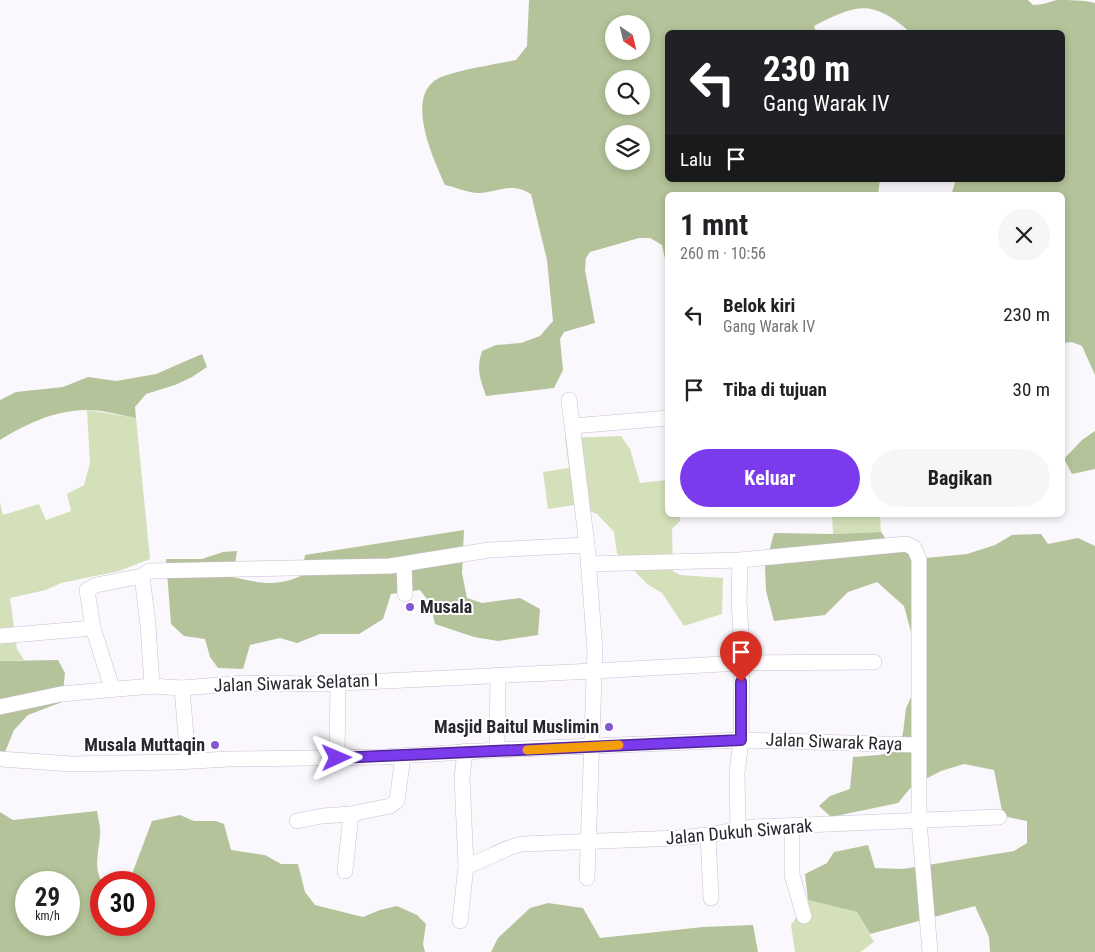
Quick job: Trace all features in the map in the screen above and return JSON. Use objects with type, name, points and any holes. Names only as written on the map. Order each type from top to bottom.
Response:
[{"type":"street","points":[[569,400],[587,545],[595,651],[588,878]]},
{"type":"street","points":[[572,426],[665,418]]},
{"type":"street","points":[[588,564],[740,560],[906,544],[914,548],[919,559],[919,821],[930,952]]},
{"type":"street","points":[[112,688],[93,628],[87,590],[96,585],[142,576],[149,571],[158,570],[390,566],[488,550],[587,545]]},
{"type":"street","points":[[738,829],[737,773],[741,740],[740,560]]},
{"type":"street","points":[[404,564],[405,594]]},
{"type":"street","points":[[142,576],[148,625],[152,686]]},
{"type":"street","points":[[0,636],[93,628]]},
{"type":"street","name":"Jalan Siwarak Selatan I","points":[[0,707],[61,694],[112,688],[152,686],[182,688],[244,682],[322,684],[594,672],[741,662],[874,662]]},
{"type":"street","points":[[497,750],[498,675]]},
{"type":"street","points":[[337,758],[338,682]]},
{"type":"street","points":[[182,688],[188,761]]},
{"type":"street","name":"Jalan Siwarak Raya","points":[[0,759],[72,764],[337,758],[741,740],[918,745]]},
{"type":"street","points":[[460,921],[466,866],[462,778],[465,752]]},
{"type":"street","points":[[297,821],[322,816],[351,814],[390,806],[397,801],[403,756]]},
{"type":"street","points":[[345,871],[351,814]]},
{"type":"street","name":"Jalan Dukuh Siwarak","points":[[466,866],[478,863],[514,845],[522,844],[708,835],[753,827],[1000,817]]},
{"type":"street","points":[[792,826],[792,875],[804,916]]},
{"type":"street","points":[[708,835],[710,898]]},
{"type":"green space","points":[[529,0],[1028,0],[1033,5],[1062,0],[1095,3],[1095,375],[1082,346],[1072,342],[1065,343],[1065,192],[952,192],[955,182],[1065,182],[1065,30],[907,30],[886,14],[865,8],[854,9],[829,18],[814,26],[815,30],[665,30],[665,182],[880,182],[878,192],[665,192],[665,259],[662,245],[650,238],[639,238],[590,252],[586,258],[585,270],[595,323],[564,332],[560,339],[563,370],[554,388],[486,396],[479,369],[482,351],[496,345],[521,343],[540,336],[553,321],[547,260],[531,194],[518,188],[477,193],[445,185],[428,142],[422,110],[424,95],[431,84],[444,76],[516,60],[527,46]]},
{"type":"green space","points":[[202,354],[207,367],[175,385],[146,394],[135,407],[136,418],[93,410],[64,412],[31,423],[0,440],[0,400],[16,392],[63,387],[88,377],[116,381],[156,374]]},
{"type":"green space","points":[[87,410],[136,418],[150,559],[119,571],[61,583],[46,590],[10,598],[17,649],[24,660],[0,661],[0,502],[3,515],[39,504],[46,520],[71,511],[67,494],[84,485],[90,463]]},
{"type":"green space","points":[[1095,431],[1095,469],[1072,474],[1065,458],[1082,440]]},
{"type":"green space","points":[[621,436],[630,449],[640,483],[665,480],[665,517],[680,517],[680,521],[672,529],[673,571],[680,575],[723,578],[722,614],[684,626],[662,593],[647,584],[617,553],[614,532],[597,514],[575,505],[548,509],[543,472],[569,468],[565,438]]},
{"type":"green space","points":[[832,517],[880,517],[881,532],[833,534]]},
{"type":"green space","points":[[464,530],[462,573],[467,598],[482,603],[520,598],[540,609],[538,635],[498,641],[474,637],[435,624],[430,603],[420,590],[391,594],[383,619],[359,634],[320,634],[297,643],[280,638],[250,645],[243,669],[218,668],[210,657],[205,639],[184,636],[171,624],[166,559],[202,559],[223,552],[237,551],[233,577],[275,583],[301,576],[305,555]]},
{"type":"green space","points":[[881,532],[886,539],[916,540],[926,558],[967,554],[995,545],[1012,535],[1041,534],[1048,544],[1078,538],[1095,546],[1095,952],[990,952],[989,937],[975,906],[870,934],[857,912],[808,900],[805,874],[827,863],[834,852],[868,845],[875,868],[903,869],[1014,851],[1027,843],[1027,821],[1003,816],[994,770],[964,764],[941,771],[912,786],[898,803],[831,817],[819,806],[830,796],[850,789],[853,757],[898,751],[903,733],[906,708],[914,691],[914,643],[904,606],[877,582],[848,592],[825,615],[774,621],[766,591],[765,567],[774,533],[833,534]]},
{"type":"green space","points":[[58,660],[65,673],[62,702],[28,715],[14,730],[5,752],[0,753],[0,661]]},
{"type":"green space","points":[[97,811],[100,826],[97,859],[98,871],[90,871],[90,936],[155,936],[155,871],[133,871],[152,821],[180,815],[194,821],[216,821],[224,824],[231,850],[265,855],[281,864],[298,864],[305,892],[315,905],[363,917],[397,906],[417,915],[426,924],[423,944],[425,952],[0,952],[0,812],[13,820]]},
{"type":"green space","points":[[808,900],[857,912],[874,942],[860,952],[795,952],[791,925]]},
{"type":"green space","points":[[548,903],[583,908],[600,938],[703,927],[753,925],[758,952],[491,952],[498,938],[530,908]]},
{"type":"slow traffic","points":[[527,750],[619,745]]},
{"type":"place","name":"Musala","points":[[410,607]]},
{"type":"place","name":"Masjid Baitul Muslimin","points":[[609,727]]},
{"type":"place","name":"Musala Muttaqin","points":[[215,745]]},
{"type":"route","points":[[337,758],[741,740],[741,682]]}]
